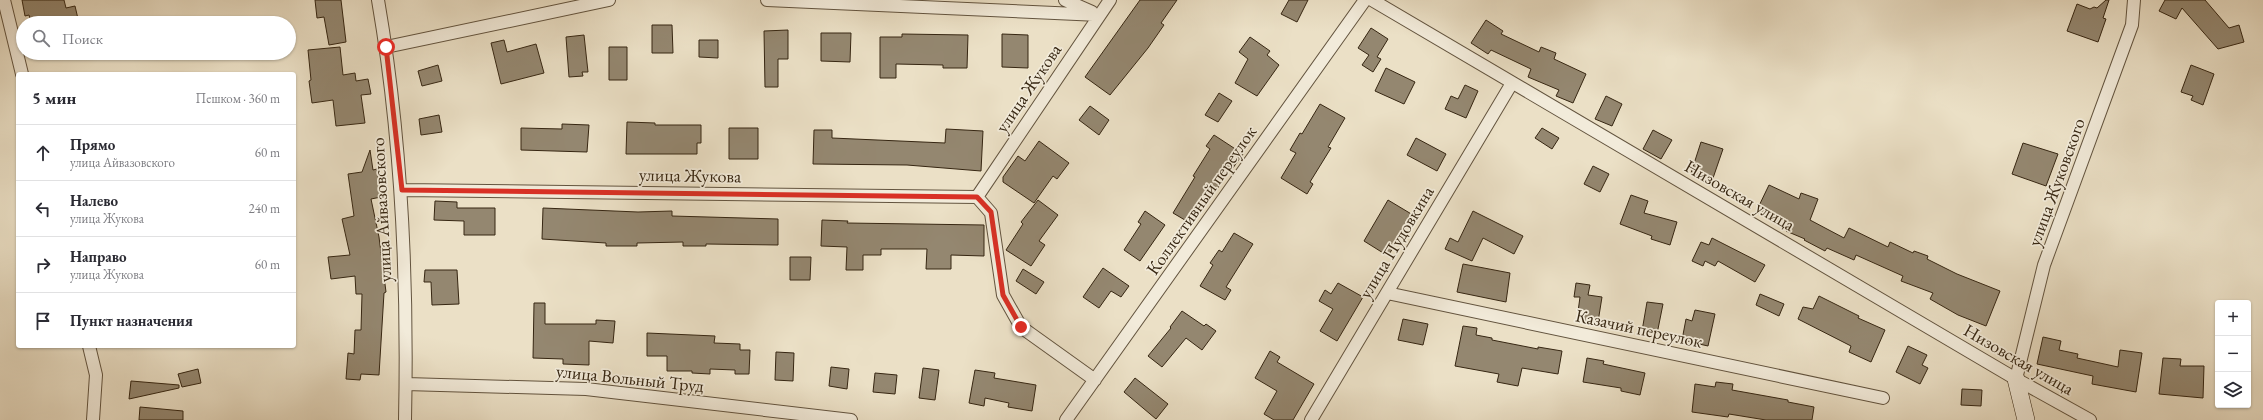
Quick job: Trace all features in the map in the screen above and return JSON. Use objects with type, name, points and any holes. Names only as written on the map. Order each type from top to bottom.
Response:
[{"type":"main road","points":[[2016,379],[2026,420]]},
{"type":"street","points":[[4,0],[16,49]]},
{"type":"street","name":"улица Айвазовского","points":[[378,0],[386,47],[402,190],[406,384],[405,420]]},
{"type":"street","points":[[386,47],[609,0]]},
{"type":"street","points":[[768,0],[1099,15]]},
{"type":"street","points":[[1065,0],[1099,15]]},
{"type":"street","name":"улица Жукова","points":[[402,190],[977,197],[1110,0]]},
{"type":"street","name":"Коллективный переулок","points":[[1066,420],[1365,0]]},
{"type":"street","name":"Низовская улица","points":[[1372,0],[2016,379],[2090,420]]},
{"type":"street","name":"улица Жуковского","points":[[2016,379],[2044,265],[2132,25],[2134,0]]},
{"type":"street","points":[[19,60],[22,72]]},
{"type":"street","name":"улица Пудовкина","points":[[1311,420],[1512,82]]},
{"type":"street","points":[[977,197],[991,212],[1003,295],[1021,327],[1095,380]]},
{"type":"street","name":"Казачий переулок","points":[[1387,294],[1883,398]]},
{"type":"street","points":[[89,348],[96,375],[93,420]]},
{"type":"street","name":"улица Вольный Труд","points":[[406,384],[586,389],[851,420]]},
{"type":"building","points":[[22,0],[64,0],[66,8],[75,6],[77,16],[29,15],[25,16]]},
{"type":"building","points":[[315,0],[341,0],[346,42],[329,45],[324,17],[317,18]]},
{"type":"building","points":[[1140,0],[1177,0],[1161,23],[1164,25],[1148,48],[1110,95],[1085,77]]},
{"type":"building","points":[[1289,0],[1308,0],[1297,22],[1281,14]]},
{"type":"building","points":[[2106,0],[2109,0],[2103,18],[2106,19],[2098,42],[2067,31],[2077,4],[2090,9],[2094,7],[2097,8]]},
{"type":"building","points":[[2165,0],[2205,0],[2229,28],[2239,25],[2244,42],[2218,49],[2182,8],[2176,19],[2159,11]]},
{"type":"building","points":[[1486,20],[1503,31],[1501,34],[1539,52],[1541,47],[1556,53],[1554,59],[1586,74],[1573,103],[1556,96],[1559,90],[1528,77],[1531,69],[1491,50],[1488,54],[1471,43]]},
{"type":"building","points":[[652,25],[672,25],[673,53],[652,53]]},
{"type":"building","points":[[1371,28],[1388,39],[1377,57],[1381,59],[1373,72],[1362,65],[1369,55],[1358,48]]},
{"type":"building","points":[[788,30],[788,59],[778,59],[778,87],[765,87],[764,31]]},
{"type":"building","points":[[821,33],[851,33],[850,62],[821,61]]},
{"type":"building","points":[[902,34],[968,35],[967,68],[943,68],[943,65],[896,64],[896,78],[880,78],[880,37],[902,37]]},
{"type":"building","points":[[1002,34],[1028,35],[1028,68],[1002,67]]},
{"type":"building","points":[[584,35],[588,72],[582,72],[583,76],[569,77],[566,37]]},
{"type":"building","points":[[1250,37],[1270,51],[1267,55],[1279,65],[1257,96],[1235,83],[1248,59],[1239,52]]},
{"type":"building","points":[[504,40],[507,52],[536,44],[544,73],[501,84],[491,43]]},
{"type":"building","points":[[699,40],[718,40],[718,58],[699,57]]},
{"type":"building","points":[[340,47],[343,75],[355,73],[356,81],[368,79],[371,94],[361,95],[365,123],[336,126],[333,100],[312,103],[309,81],[311,80],[308,50]]},
{"type":"building","points":[[609,47],[627,47],[627,80],[609,80]]},
{"type":"building","points":[[438,65],[442,81],[422,86],[418,71]]},
{"type":"building","points":[[2191,65],[2214,74],[2203,105],[2191,100],[2193,96],[2181,92]]},
{"type":"building","points":[[1386,68],[1415,82],[1404,104],[1375,91]]},
{"type":"building","points":[[1465,85],[1478,91],[1466,118],[1445,109],[1451,96],[1458,99]]},
{"type":"building","points":[[1219,93],[1232,101],[1218,122],[1205,115]]},
{"type":"building","points":[[1606,96],[1622,104],[1612,126],[1595,119]]},
{"type":"building","points":[[1320,104],[1345,118],[1328,147],[1331,148],[1310,182],[1313,184],[1307,194],[1281,178],[1296,153],[1290,150],[1300,133],[1302,134]]},
{"type":"building","points":[[1090,106],[1109,120],[1099,135],[1079,120]]},
{"type":"building","points":[[439,115],[442,132],[421,135],[419,119]]},
{"type":"building","points":[[627,122],[655,123],[655,125],[701,125],[701,143],[697,143],[697,154],[626,154]]},
{"type":"building","points":[[562,124],[589,125],[587,152],[521,150],[521,128],[562,129]]},
{"type":"building","points":[[729,128],[758,128],[758,159],[729,159]]},
{"type":"building","points":[[1542,128],[1559,138],[1552,149],[1535,138]]},
{"type":"building","points":[[946,129],[983,131],[981,171],[907,165],[813,164],[814,130],[832,130],[832,138],[945,143]]},
{"type":"building","points":[[1653,130],[1672,140],[1661,159],[1643,149]]},
{"type":"building","points":[[1214,135],[1243,154],[1230,172],[1228,171],[1216,191],[1212,188],[1190,223],[1173,213],[1195,177],[1193,176],[1210,149],[1206,146]]},
{"type":"building","points":[[1416,138],[1446,154],[1437,171],[1407,155]]},
{"type":"building","points":[[1039,141],[1069,163],[1057,179],[1053,176],[1034,203],[1003,182],[1003,177],[1018,156],[1025,161]]},
{"type":"building","points":[[1701,142],[1723,149],[1712,181],[1691,173]]},
{"type":"building","points":[[2023,143],[2058,154],[2046,186],[2012,174]]},
{"type":"building","points":[[370,150],[373,170],[377,169],[381,197],[371,199],[379,237],[386,292],[384,293],[379,375],[361,374],[360,380],[346,379],[348,353],[354,354],[355,330],[361,330],[362,294],[356,294],[355,276],[331,279],[328,257],[350,255],[342,219],[354,216],[348,174],[362,172]]},
{"type":"building","points":[[1593,166],[1609,174],[1600,192],[1584,184]]},
{"type":"building","points":[[1769,185],[1799,199],[1801,193],[1818,199],[1810,220],[1844,238],[1849,228],[1888,247],[1890,242],[1913,253],[1914,251],[1928,256],[1927,259],[1957,274],[2000,291],[1986,326],[1958,315],[1930,299],[1933,293],[1901,281],[1903,276],[1856,255],[1854,260],[1827,248],[1825,251],[1804,240],[1805,239],[1786,231],[1787,227],[1756,212]]},
{"type":"building","points":[[1631,195],[1648,201],[1644,213],[1677,222],[1670,245],[1651,239],[1652,236],[1620,224]]},
{"type":"building","points":[[1038,200],[1058,215],[1039,241],[1045,245],[1031,266],[1006,250],[1023,224],[1021,222]]},
{"type":"building","points":[[1388,200],[1413,215],[1388,256],[1364,241]]},
{"type":"building","points":[[435,201],[457,202],[457,208],[495,208],[495,235],[464,235],[464,221],[434,220]]},
{"type":"building","points":[[543,208],[638,212],[672,211],[672,216],[778,219],[778,245],[706,244],[706,246],[683,246],[683,242],[637,243],[637,246],[606,246],[606,243],[542,239]]},
{"type":"building","points":[[1145,211],[1165,225],[1140,261],[1124,250],[1141,224],[1138,222]]},
{"type":"building","points":[[1473,211],[1523,236],[1514,254],[1483,238],[1472,261],[1445,249],[1450,238],[1458,242]]},
{"type":"building","points":[[822,220],[848,221],[847,223],[984,225],[984,256],[951,255],[951,269],[926,269],[927,249],[881,249],[881,255],[863,255],[863,270],[846,270],[847,247],[821,246]]},
{"type":"building","points":[[1234,233],[1253,244],[1226,287],[1231,290],[1225,300],[1200,286],[1213,265],[1210,263],[1219,250],[1222,252]]},
{"type":"building","points":[[1712,238],[1765,265],[1755,282],[1718,261],[1715,266],[1705,261],[1703,266],[1692,261],[1701,242],[1709,245]]},
{"type":"building","points":[[790,257],[811,257],[810,280],[790,280]]},
{"type":"building","points":[[1463,264],[1510,273],[1506,302],[1457,292]]},
{"type":"building","points":[[1103,268],[1129,286],[1121,297],[1111,291],[1099,308],[1083,297]]},
{"type":"building","points":[[1023,269],[1044,282],[1036,294],[1016,281]]},
{"type":"building","points":[[425,270],[457,270],[459,304],[432,305],[431,282],[424,282]]},
{"type":"building","points":[[1338,283],[1363,297],[1337,341],[1320,331],[1333,309],[1319,301],[1325,290],[1331,294]]},
{"type":"building","points":[[1576,283],[1590,285],[1588,295],[1602,297],[1598,322],[1577,319],[1580,297],[1574,297]]},
{"type":"building","points":[[1760,294],[1784,304],[1779,316],[1756,305]]},
{"type":"building","points":[[1819,296],[1859,316],[1858,318],[1885,330],[1871,362],[1849,352],[1851,346],[1798,319],[1803,307],[1813,309]]},
{"type":"building","points":[[1647,302],[1663,304],[1657,334],[1642,331]]},
{"type":"building","points":[[534,303],[545,303],[545,324],[596,324],[596,320],[615,321],[613,343],[589,341],[589,365],[563,364],[563,359],[533,358]]},
{"type":"building","points":[[1695,310],[1715,314],[1708,346],[1682,340],[1686,319],[1692,321]]},
{"type":"building","points":[[1182,311],[1204,326],[1206,324],[1216,331],[1202,350],[1186,338],[1162,367],[1148,356],[1171,328],[1170,327]]},
{"type":"building","points":[[1403,319],[1428,324],[1423,345],[1398,340]]},
{"type":"building","points":[[1463,326],[1477,328],[1476,335],[1492,338],[1492,340],[1538,349],[1538,347],[1562,351],[1558,374],[1522,368],[1518,386],[1497,382],[1499,374],[1455,366]]},
{"type":"building","points":[[647,333],[715,336],[714,343],[740,344],[740,350],[750,350],[749,374],[735,374],[735,370],[710,369],[710,374],[692,373],[692,371],[667,371],[667,356],[647,356]]},
{"type":"building","points":[[2043,337],[2061,341],[2059,350],[2078,354],[2077,358],[2118,367],[2120,350],[2142,353],[2136,392],[2092,384],[2093,376],[2037,364]]},
{"type":"building","points":[[1908,346],[1927,355],[1922,365],[1928,368],[1920,384],[1896,372]]},
{"type":"building","points":[[1270,351],[1280,357],[1277,362],[1314,384],[1293,420],[1274,420],[1264,414],[1277,391],[1255,378]]},
{"type":"building","points":[[776,352],[794,353],[793,381],[775,380]]},
{"type":"building","points":[[1587,358],[1604,361],[1603,364],[1645,373],[1640,395],[1621,391],[1621,388],[1583,382]]},
{"type":"building","points":[[2163,358],[2181,359],[2180,366],[2204,366],[2203,398],[2159,394]]},
{"type":"building","points":[[831,367],[849,369],[847,389],[829,386]]},
{"type":"building","points":[[923,368],[939,370],[935,400],[919,398]]},
{"type":"building","points":[[198,369],[201,383],[182,387],[178,374]]},
{"type":"building","points":[[975,370],[995,373],[994,378],[1036,385],[1032,411],[1008,407],[1009,403],[985,398],[984,406],[969,403]]},
{"type":"building","points":[[875,373],[897,375],[895,394],[873,392]]},
{"type":"building","points":[[1135,378],[1168,404],[1156,419],[1124,392]]},
{"type":"building","points":[[131,381],[179,385],[179,388],[129,399]]},
{"type":"building","points":[[1716,382],[1733,384],[1732,390],[1788,400],[1788,402],[1814,407],[1812,420],[1766,420],[1729,414],[1728,417],[1692,412],[1695,384],[1715,387]]},
{"type":"building","points":[[1962,389],[1982,390],[1981,406],[1961,405]]},
{"type":"building","points":[[140,407],[183,411],[183,420],[139,420]]},
{"type":"route","points":[[386,47],[402,190],[977,197],[991,212],[1003,295],[1021,327]]}]
